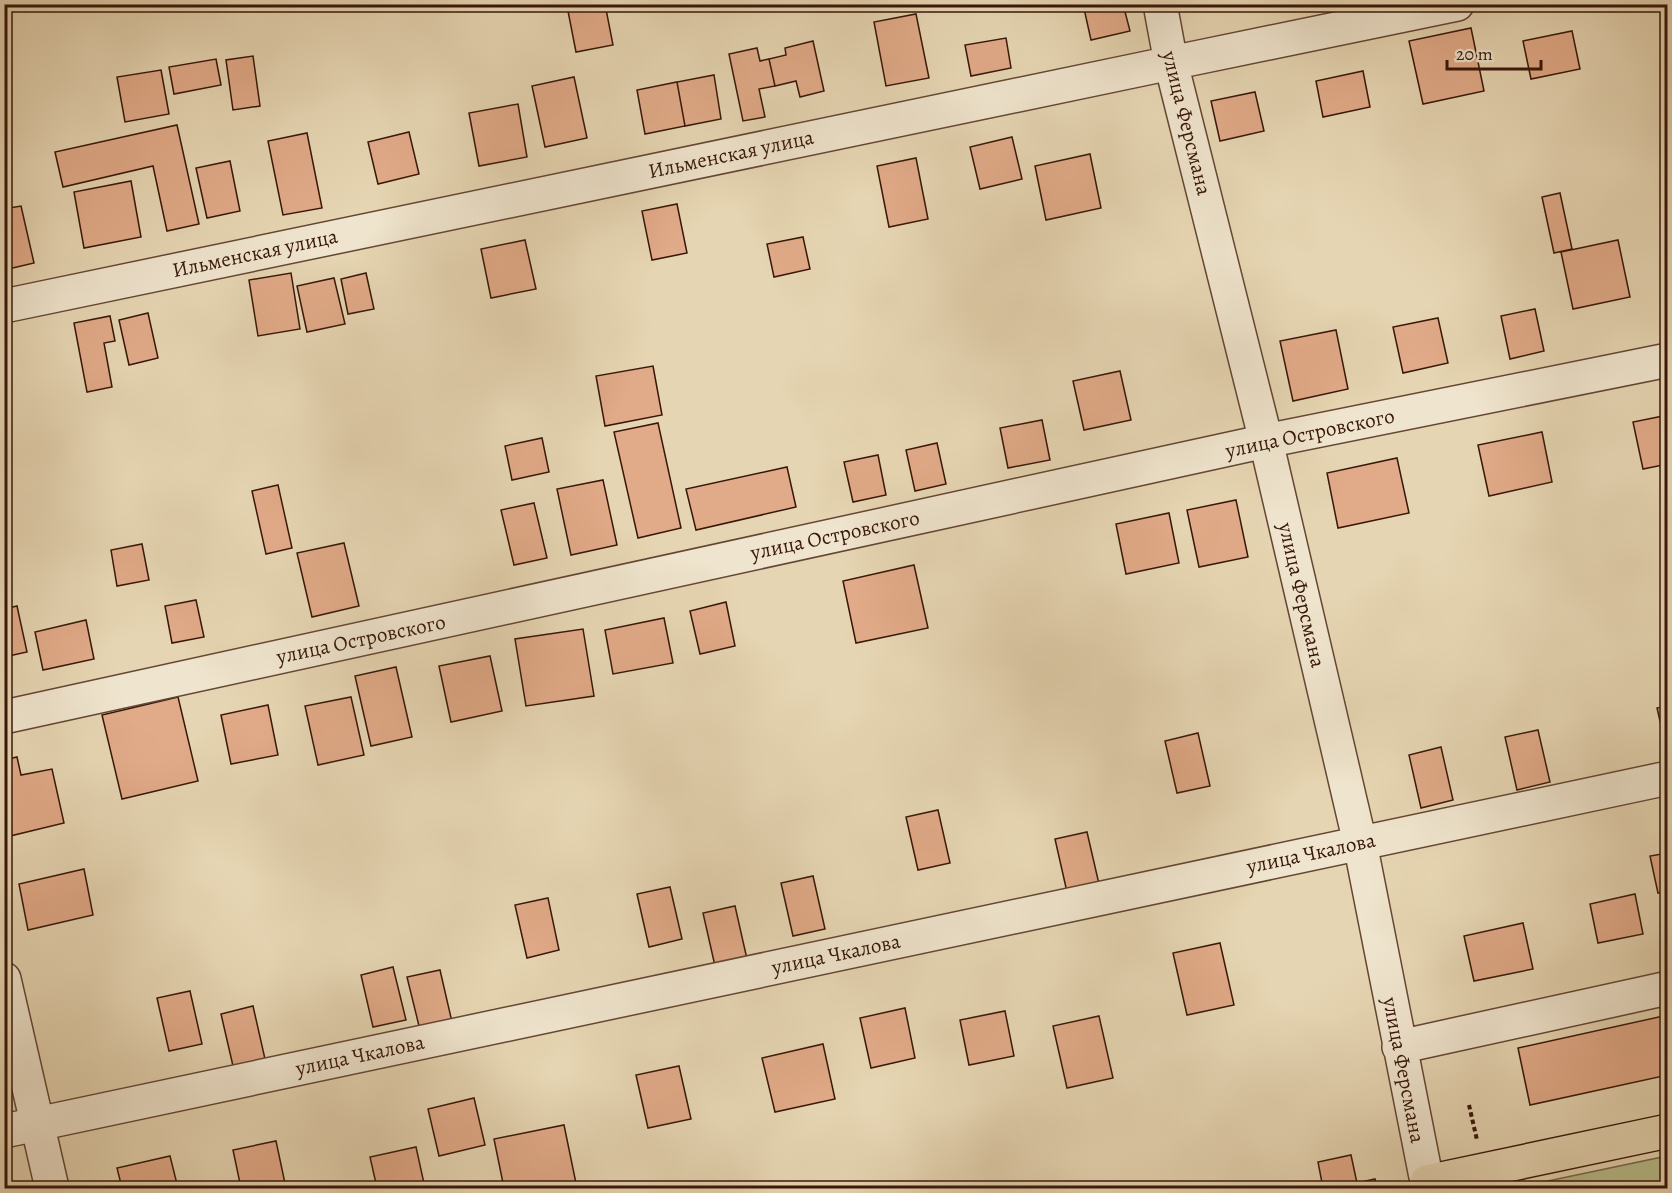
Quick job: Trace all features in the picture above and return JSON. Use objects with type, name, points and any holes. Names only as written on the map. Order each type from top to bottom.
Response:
[{"type":"main road","points":[[1427,1185],[1668,1131]]},
{"type":"street","name":"улица Ферсмана","points":[[1160,4],[1171,63],[1266,441],[1360,843],[1427,1185]]},
{"type":"street","name":"Ильменская улица","points":[[4,306],[1457,4]]},
{"type":"street","name":"улица Островского","points":[[4,717],[1266,441],[1668,360]]},
{"type":"street","name":"улица Чкалова","points":[[4,1131],[1668,778]]},
{"type":"street","points":[[4,979],[51,1188]]},
{"type":"street","points":[[1399,1047],[1668,988]]},
{"type":"green space","points":[[1667,1156],[1667,1188],[1514,1188]]},
{"type":"building","points":[[605,4],[613,45],[576,52],[567,6]]},
{"type":"building","points":[[1083,4],[1123,4],[1130,31],[1091,40]]},
{"type":"building","points":[[916,14],[929,78],[886,86],[874,22]]},
{"type":"building","points":[[1471,28],[1484,91],[1423,104],[1409,41]]},
{"type":"building","points":[[1572,31],[1580,69],[1531,79],[1523,41]]},
{"type":"building","points":[[1006,38],[1011,68],[971,76],[965,45]]},
{"type":"building","points":[[813,41],[824,91],[800,97],[796,81],[775,86],[769,59],[786,55],[785,48]]},
{"type":"building","points":[[757,48],[760,61],[769,59],[775,86],[759,89],[765,117],[743,121],[729,54]]},
{"type":"building","points":[[253,56],[260,106],[233,110],[226,60]]},
{"type":"building","points":[[216,59],[221,85],[174,94],[169,67]]},
{"type":"building","points":[[161,70],[169,114],[125,122],[117,77]]},
{"type":"building","points":[[1363,71],[1370,107],[1323,117],[1316,81]]},
{"type":"building","points":[[714,75],[721,119],[685,126],[677,82]]},
{"type":"building","points":[[574,77],[587,138],[545,147],[532,86]]},
{"type":"building","points":[[677,82],[685,126],[645,134],[637,90]]},
{"type":"building","points":[[1255,92],[1264,131],[1220,141],[1211,101]]},
{"type":"building","points":[[518,104],[527,157],[479,166],[469,113]]},
{"type":"building","points":[[177,125],[199,224],[167,231],[153,166],[63,187],[55,152]]},
{"type":"building","points":[[409,132],[419,174],[378,184],[368,142]]},
{"type":"building","points":[[307,133],[322,208],[283,215],[268,141]]},
{"type":"building","points":[[1012,137],[1022,179],[980,189],[970,147]]},
{"type":"building","points":[[1090,154],[1101,208],[1046,220],[1035,166]]},
{"type":"building","points":[[916,158],[928,219],[889,227],[877,166]]},
{"type":"building","points":[[230,161],[240,211],[207,218],[196,168]]},
{"type":"building","points":[[131,181],[141,237],[84,248],[74,192]]},
{"type":"building","points":[[1560,193],[1572,249],[1554,253],[1542,197]]},
{"type":"building","points":[[677,204],[687,253],[652,260],[642,211]]},
{"type":"building","points":[[21,206],[34,263],[4,270],[4,209]]},
{"type":"building","points":[[803,237],[810,269],[774,277],[767,244]]},
{"type":"building","points":[[525,240],[536,289],[491,298],[481,249]]},
{"type":"building","points":[[1618,240],[1630,297],[1573,309],[1561,252]]},
{"type":"building","points":[[291,273],[300,329],[258,336],[249,280]]},
{"type":"building","points":[[366,273],[374,309],[348,314],[341,279]]},
{"type":"building","points":[[334,278],[345,324],[307,332],[297,286]]},
{"type":"building","points":[[1535,309],[1544,351],[1510,359],[1501,316]]},
{"type":"building","points":[[148,313],[158,358],[129,365],[119,320]]},
{"type":"building","points":[[110,316],[115,341],[104,343],[112,387],[87,392],[74,323]]},
{"type":"building","points":[[1438,318],[1448,363],[1403,373],[1393,327]]},
{"type":"building","points":[[1336,330],[1348,389],[1293,401],[1280,341]]},
{"type":"building","points":[[653,366],[662,415],[605,426],[596,376]]},
{"type":"building","points":[[1120,371],[1131,420],[1084,430],[1073,381]]},
{"type":"building","points":[[1668,415],[1668,464],[1643,469],[1633,422]]},
{"type":"building","points":[[1042,420],[1050,460],[1008,468],[1000,428]]},
{"type":"building","points":[[658,423],[681,528],[638,538],[614,432]]},
{"type":"building","points":[[1542,432],[1552,482],[1489,496],[1478,445]]},
{"type":"building","points":[[542,438],[549,472],[512,480],[505,446]]},
{"type":"building","points":[[937,443],[946,484],[915,491],[906,450]]},
{"type":"building","points":[[878,455],[886,495],[853,502],[844,462]]},
{"type":"building","points":[[1397,458],[1409,513],[1338,528],[1327,473]]},
{"type":"building","points":[[787,467],[796,507],[696,530],[686,489]]},
{"type":"building","points":[[603,480],[617,545],[571,555],[557,489]]},
{"type":"building","points":[[278,485],[292,548],[266,554],[252,491]]},
{"type":"building","points":[[1236,500],[1248,557],[1199,567],[1187,510]]},
{"type":"building","points":[[534,503],[547,558],[514,565],[501,510]]},
{"type":"building","points":[[1169,513],[1179,563],[1126,574],[1116,524]]},
{"type":"building","points":[[344,543],[359,606],[312,617],[297,553]]},
{"type":"building","points":[[142,544],[149,580],[117,586],[111,550]]},
{"type":"building","points":[[914,565],[928,628],[856,643],[843,581]]},
{"type":"building","points":[[196,600],[204,637],[172,643],[165,606]]},
{"type":"building","points":[[726,602],[735,646],[700,654],[690,611]]},
{"type":"building","points":[[17,606],[27,652],[4,657],[4,609]]},
{"type":"building","points":[[664,618],[673,663],[613,674],[605,630]]},
{"type":"building","points":[[86,620],[94,659],[43,670],[35,632]]},
{"type":"building","points":[[583,629],[594,696],[526,706],[515,639]]},
{"type":"building","points":[[490,656],[502,711],[451,722],[439,666]]},
{"type":"building","points":[[396,667],[412,737],[371,746],[355,676]]},
{"type":"building","points":[[178,697],[198,781],[122,799],[102,715]]},
{"type":"building","points":[[351,697],[364,755],[318,765],[305,706]]},
{"type":"building","points":[[268,705],[278,755],[231,764],[221,715]]},
{"type":"building","points":[[1668,706],[1668,755],[1657,708]]},
{"type":"building","points":[[1538,730],[1550,782],[1517,790],[1505,737]]},
{"type":"building","points":[[1198,733],[1210,786],[1177,793],[1165,741]]},
{"type":"building","points":[[1441,747],[1453,800],[1421,808],[1409,755]]},
{"type":"building","points":[[17,757],[21,775],[52,769],[64,823],[6,837],[4,831],[4,760]]},
{"type":"building","points":[[938,810],[950,863],[918,870],[906,817]]},
{"type":"building","points":[[1087,832],[1099,884],[1067,892],[1055,839]]},
{"type":"building","points":[[1668,853],[1668,891],[1658,893],[1650,856]]},
{"type":"building","points":[[84,869],[93,915],[28,930],[19,884]]},
{"type":"building","points":[[813,876],[825,929],[793,936],[781,883]]},
{"type":"building","points":[[670,887],[682,939],[649,947],[637,894]]},
{"type":"building","points":[[1635,894],[1643,934],[1598,943],[1590,904]]},
{"type":"building","points":[[548,898],[559,950],[527,958],[515,905]]},
{"type":"building","points":[[735,906],[747,959],[715,966],[703,913]]},
{"type":"building","points":[[1523,923],[1533,969],[1474,981],[1464,936]]},
{"type":"building","points":[[1220,943],[1234,1005],[1187,1015],[1173,953]]},
{"type":"building","points":[[393,967],[406,1020],[373,1027],[361,975]]},
{"type":"building","points":[[440,970],[452,1022],[420,1030],[407,977]]},
{"type":"building","points":[[190,991],[202,1044],[169,1051],[157,998]]},
{"type":"building","points":[[253,1006],[265,1059],[233,1066],[221,1014]]},
{"type":"building","points":[[905,1008],[915,1058],[871,1068],[860,1018]]},
{"type":"building","points":[[1005,1011],[1014,1056],[969,1065],[960,1020]]},
{"type":"building","points":[[1668,1015],[1668,1075],[1530,1105],[1518,1048]]},
{"type":"building","points":[[1099,1016],[1113,1078],[1067,1088],[1053,1026]]},
{"type":"building","points":[[823,1044],[835,1099],[775,1112],[762,1058]]},
{"type":"building","points":[[679,1066],[691,1119],[648,1128],[636,1075]]},
{"type":"building","points":[[474,1098],[485,1145],[439,1156],[428,1109]]},
{"type":"building","points":[[564,1125],[577,1188],[504,1188],[494,1139]]},
{"type":"building","points":[[276,1141],[286,1188],[241,1188],[233,1150]]},
{"type":"building","points":[[416,1147],[425,1188],[377,1188],[370,1157]]},
{"type":"building","points":[[1351,1155],[1357,1183],[1375,1179],[1377,1188],[1323,1188],[1318,1162]]},
{"type":"building","points":[[170,1156],[178,1188],[122,1188],[117,1168]]}]
